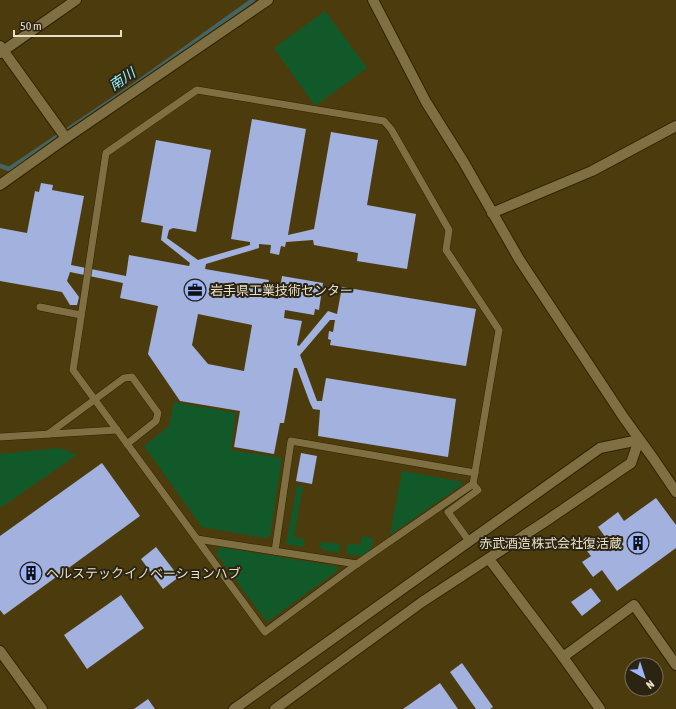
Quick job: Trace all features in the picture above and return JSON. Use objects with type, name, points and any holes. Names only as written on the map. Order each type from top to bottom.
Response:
[{"type":"street","points":[[66,138],[1,50],[76,0]]},
{"type":"street","points":[[0,185],[268,0]]},
{"type":"street","points":[[373,0],[426,102],[463,161],[519,259],[639,440],[676,492]]},
{"type":"street","points":[[492,213],[592,171],[676,126]]},
{"type":"street","points":[[234,709],[600,448],[639,440]]},
{"type":"street","points":[[275,709],[422,602],[489,559],[631,463],[639,440]]},
{"type":"street","points":[[489,559],[600,709]]},
{"type":"street","points":[[563,657],[634,605],[676,665]]},
{"type":"street","points":[[0,652],[37,707]]},
{"type":"lane","points":[[197,90],[384,121],[392,129],[449,230],[446,250],[499,330],[473,484],[357,564],[265,632],[74,370],[82,315],[106,153],[197,90]]},
{"type":"lane","points":[[40,306],[82,315]]},
{"type":"lane","points":[[48,434],[124,378],[132,378],[158,412],[156,421],[128,444]]},
{"type":"lane","points":[[0,437],[117,430]]},
{"type":"lane","points":[[275,551],[292,441],[475,473]]},
{"type":"lane","points":[[469,541],[448,512],[478,490],[473,484]]},
{"type":"lane","points":[[197,539],[357,564]]},
{"type":"green space","points":[[325,11],[367,68],[315,106],[274,48]]},
{"type":"green space","points":[[174,402],[236,413],[231,450],[282,458],[270,536],[265,538],[202,527],[144,446],[169,426]]},
{"type":"green space","points":[[60,448],[77,455],[0,508],[0,454]]},
{"type":"green space","points":[[402,471],[463,482],[462,485],[390,535]]},
{"type":"green space","points":[[297,486],[303,486],[294,537],[305,539],[303,547],[286,544]]},
{"type":"green space","points":[[362,536],[373,538],[371,549],[361,556],[346,554],[348,543],[360,545]]},
{"type":"green space","points":[[321,542],[340,544],[339,553],[323,550],[320,547]]},
{"type":"green space","points":[[220,547],[334,566],[340,569],[267,622],[216,554]]},
{"type":"building","name":"岩手県工業技術センター","points":[[252,119],[306,129],[288,235],[314,229],[331,132],[378,140],[367,205],[416,214],[407,269],[357,261],[358,253],[314,245],[313,240],[286,242],[285,247],[281,246],[279,255],[270,253],[271,245],[259,244],[259,248],[206,264],[205,269],[269,280],[266,297],[278,299],[282,276],[323,283],[319,310],[315,309],[314,315],[285,310],[284,318],[302,321],[297,345],[299,346],[328,311],[337,314],[342,287],[476,309],[466,366],[330,345],[331,340],[328,339],[329,331],[333,332],[335,320],[330,320],[300,355],[317,401],[322,401],[326,378],[456,399],[448,457],[318,436],[320,410],[313,409],[297,368],[294,368],[284,423],[280,423],[274,454],[234,447],[240,411],[180,401],[148,354],[158,306],[120,298],[123,283],[70,272],[67,281],[79,297],[77,305],[70,305],[62,292],[0,281],[0,228],[27,233],[35,191],[39,192],[41,183],[53,185],[52,190],[84,196],[71,265],[126,276],[129,255],[189,266],[190,263],[161,240],[163,226],[141,222],[156,140],[211,150],[196,232],[173,228],[169,230],[167,238],[198,260],[250,245],[250,242],[231,239]],"holes":[[[198,314],[252,325],[244,371],[208,364],[192,345]]]},
{"type":"building","points":[[301,453],[317,456],[312,484],[296,481]]},
{"type":"building","name":"ヘルステックイノベーションハブ","points":[[102,463],[140,516],[4,615],[0,610],[0,536]]},
{"type":"building","name":"赤武酒造株式会社復活蔵","points":[[656,498],[676,525],[676,548],[617,591],[602,570],[593,577],[582,562],[591,556],[587,551],[606,538],[598,527],[618,512],[624,521]]},
{"type":"building","points":[[156,547],[179,577],[163,589],[141,559]]},
{"type":"building","points":[[591,588],[601,601],[582,616],[571,602]]},
{"type":"building","points":[[121,595],[144,628],[87,669],[64,635]]},
{"type":"building","points":[[462,663],[493,707],[490,709],[476,709],[450,672]]},
{"type":"building","points":[[440,683],[458,709],[403,709]]},
{"type":"building","points":[[148,699],[155,709],[134,709]]},
{"type":"waterway","name":"南川","points":[[0,166],[9,169],[134,85],[253,0]]},
{"type":"place","name":"岩手県工業技術センター","points":[[195,290]]},
{"type":"place","name":"赤武酒造株式会社復活蔵","points":[[638,543]]},
{"type":"place","name":"ヘルステックイノベーションハブ","points":[[31,573]]}]
